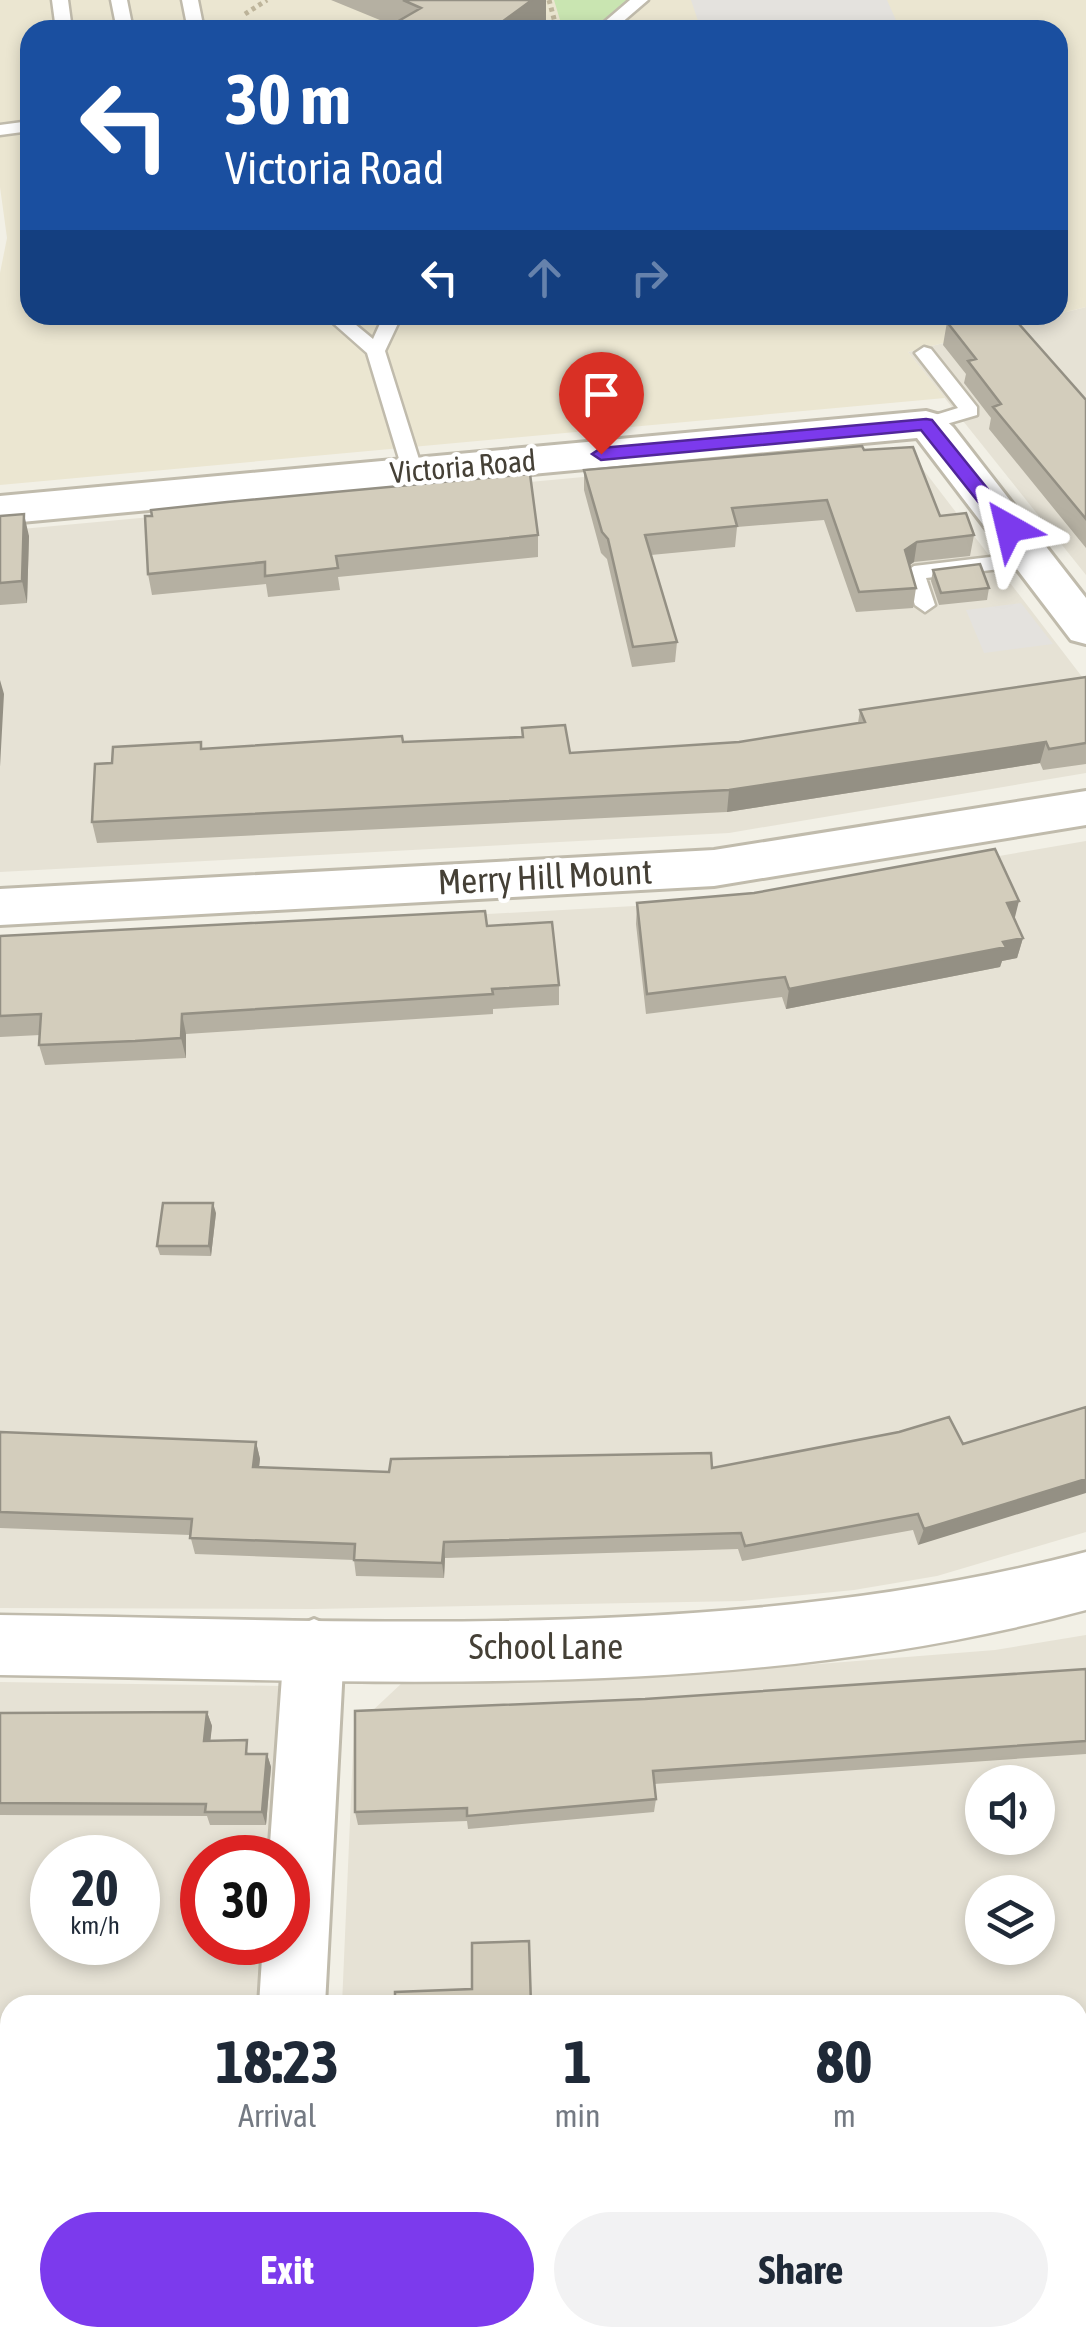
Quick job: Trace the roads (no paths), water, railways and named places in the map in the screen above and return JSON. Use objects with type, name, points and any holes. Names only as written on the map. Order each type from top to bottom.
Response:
[{"type":"street","name":"Victoria Road","points":[[0,510],[926,424]]},
{"type":"street","points":[[926,424],[1086,630]]},
{"type":"street","name":"Merry Hill Mount","points":[[0,907],[714,868],[1086,808]]},
{"type":"street","name":"School Lane","points":[[0,1644],[623,1647],[726,1640],[1029,1598],[1086,1582]]},
{"type":"street","points":[[293,1995],[314,1648]]},
{"type":"lane","points":[[615,20],[640,0]]},
{"type":"lane","points":[[345,325],[376,351],[413,472]]},
{"type":"lane","points":[[376,351],[388,325]]},
{"type":"lane","points":[[924,353],[970,411],[926,424]]},
{"type":"lane","points":[[925,604],[914,573],[1033,559]]}]
